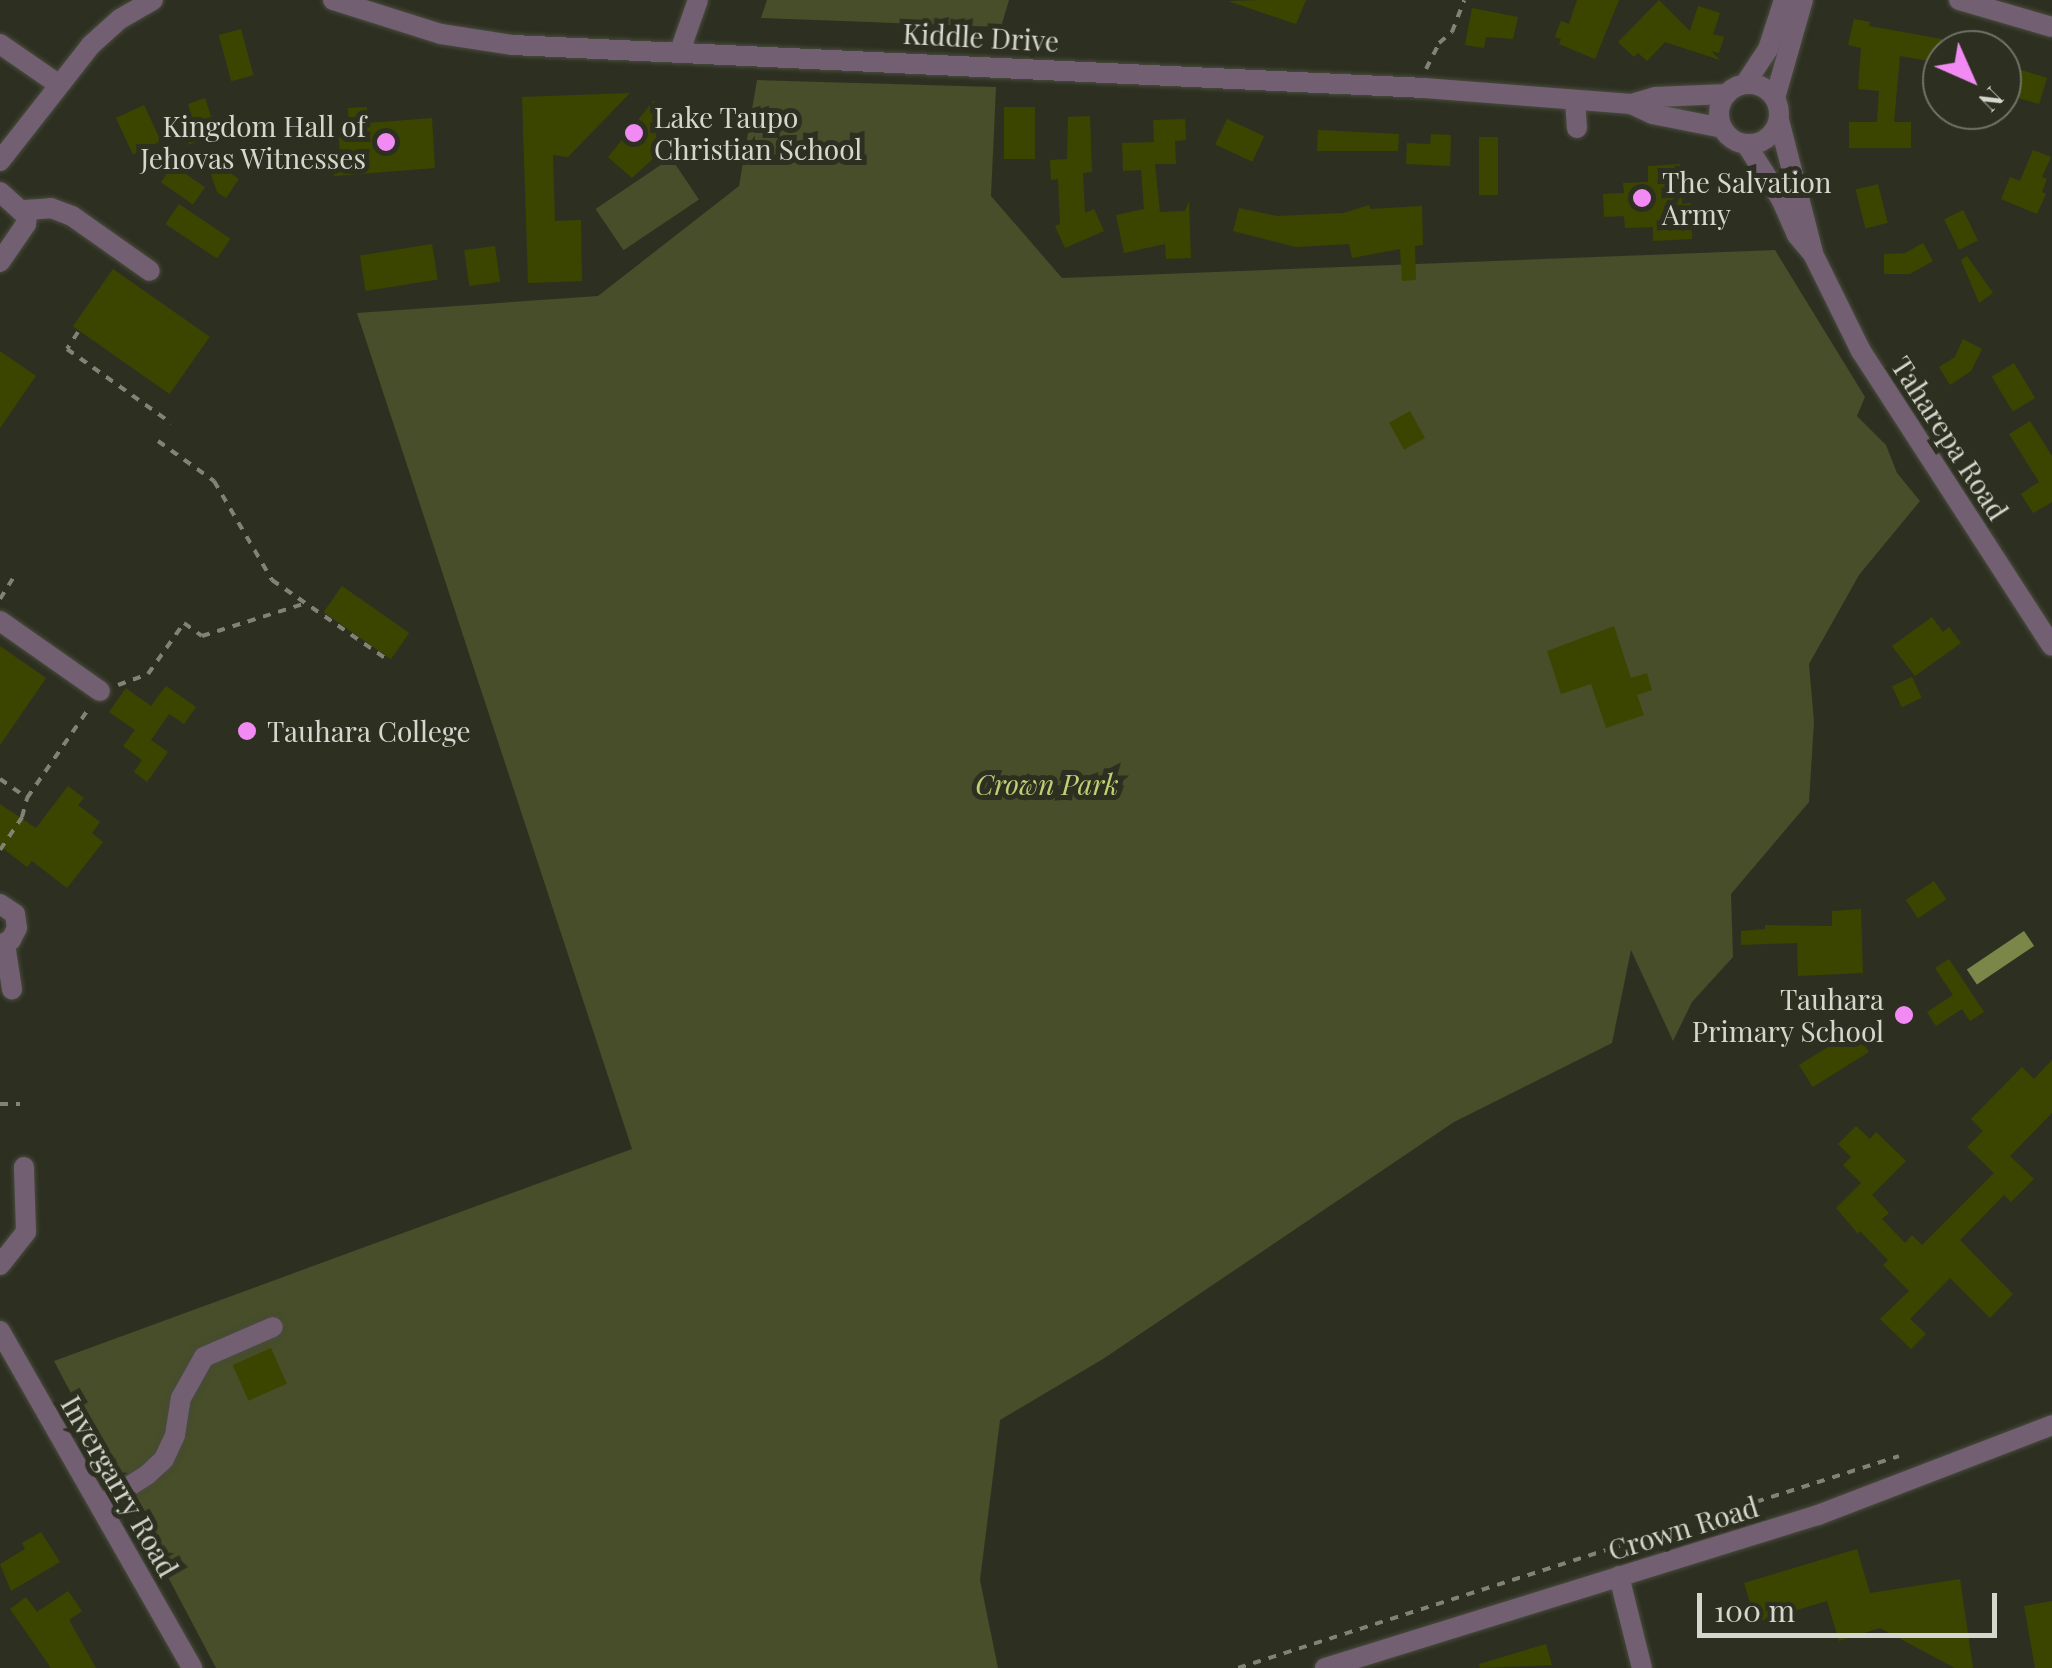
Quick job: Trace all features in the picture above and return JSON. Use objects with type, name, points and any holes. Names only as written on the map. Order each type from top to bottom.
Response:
[{"type":"street","points":[[0,161],[58,84],[108,29],[153,0]]},
{"type":"street","name":"Kiddle Drive","points":[[333,0],[441,34],[477,40],[1424,88],[1631,104],[1655,97],[1736,89]]},
{"type":"street","points":[[680,51],[698,0]]},
{"type":"street","points":[[1723,128],[1720,110],[1768,49],[1784,0]]},
{"type":"street","name":"Taharepa Road","points":[[1802,0],[1775,98],[1813,254],[1861,351],[2052,646]]},
{"type":"street","points":[[1959,0],[2052,27]]},
{"type":"street","points":[[0,44],[58,84]]},
{"type":"street","points":[[1736,89],[1762,86],[1775,98]]},
{"type":"street","points":[[1575,100],[1577,128]]},
{"type":"street","name":"Kiddle Drive","points":[[1631,104],[1652,114],[1723,128]]},
{"type":"street","points":[[1746,144],[1770,136],[1779,120]]},
{"type":"street","name":"Taharepa Road","points":[[1723,128],[1746,144],[1781,199],[1797,235],[1813,254]]},
{"type":"street","points":[[0,192],[25,210],[51,208],[72,216],[150,270]]},
{"type":"street","points":[[0,262],[26,224],[25,210]]},
{"type":"street","points":[[0,621],[100,691]]},
{"type":"street","points":[[0,904],[10,909],[17,921],[15,934],[3,944],[12,988]]},
{"type":"street","points":[[0,1266],[26,1232],[24,1167]]},
{"type":"street","points":[[100,1505],[148,1476],[164,1459],[175,1436],[181,1398],[204,1357],[273,1327]]},
{"type":"street","name":"Invergarry Road","points":[[0,1331],[192,1668]]},
{"type":"street","name":"Crown Road","points":[[1325,1668],[1818,1514],[2052,1425]]},
{"type":"street","points":[[1619,1576],[1642,1668]]},
{"type":"path","points":[[1424,88],[1427,62],[1452,32],[1464,0]]},
{"type":"path","points":[[78,332],[66,349],[170,423]]},
{"type":"path","points":[[158,441],[214,482],[272,580],[388,660]]},
{"type":"path","points":[[0,600],[14,577]]},
{"type":"path","points":[[0,850],[22,817],[26,798],[100,691],[148,674],[184,623],[202,636],[306,603]]},
{"type":"path","points":[[0,779],[26,798]]},
{"type":"path","points":[[0,1104],[20,1104]]},
{"type":"path","points":[[1238,1668],[1898,1456]]},
{"type":"green space","points":[[767,0],[1009,0],[1001,27],[761,18]]},
{"type":"green space","name":"Crown Park","points":[[757,80],[996,87],[991,196],[1062,278],[1775,250],[1865,397],[1857,416],[1886,445],[1897,473],[1920,501],[1859,575],[1809,664],[1814,722],[1809,802],[1731,894],[1733,957],[1692,1002],[1673,1041],[1631,950],[1612,1043],[1454,1122],[1103,1359],[1000,1420],[980,1580],[998,1668],[216,1668],[54,1361],[632,1149],[357,313],[598,296],[739,186]]},
{"type":"green space","points":[[671,158],[699,199],[624,250],[596,209]]},
{"type":"shaded area","points":[[2024,931],[2034,946],[1977,985],[1967,970]]},
{"type":"building","points":[[1306,0],[1296,24],[1228,1]]},
{"type":"building","points":[[1577,0],[1619,0],[1595,59],[1559,44],[1561,39],[1555,37],[1561,21],[1569,24]]},
{"type":"building","points":[[1659,0],[1690,31],[1698,6],[1720,13],[1713,34],[1724,37],[1719,53],[1711,51],[1720,60],[1665,42],[1647,61],[1638,53],[1634,57],[1618,42]]},
{"type":"building","points":[[1472,8],[1518,17],[1513,39],[1486,37],[1484,48],[1465,45]]},
{"type":"building","points":[[1854,19],[1870,22],[1869,26],[1922,35],[1922,60],[1900,56],[1894,122],[1911,122],[1911,148],[1849,148],[1849,122],[1877,122],[1879,91],[1858,89],[1861,48],[1848,45]]},
{"type":"building","points":[[241,29],[253,75],[231,81],[219,35]]},
{"type":"building","points":[[2022,70],[2047,78],[2039,104],[2022,99]]},
{"type":"building","points":[[630,93],[568,157],[553,155],[555,221],[581,220],[582,281],[528,283],[522,97]]},
{"type":"building","points":[[205,98],[217,135],[187,145],[207,118],[194,124],[188,104]]},
{"type":"building","points":[[654,100],[657,155],[632,178],[608,157]]},
{"type":"building","points":[[144,105],[161,141],[133,154],[116,118]]},
{"type":"building","name":"Kingdom Hall of Jehovas Witnesses","points":[[367,107],[368,123],[432,118],[435,168],[334,176],[332,159],[340,159],[338,125],[349,124],[348,108]]},
{"type":"building","points":[[1004,107],[1035,107],[1035,159],[1004,159]]},
{"type":"building","points":[[1090,116],[1092,172],[1083,173],[1085,213],[1094,209],[1104,231],[1065,248],[1055,226],[1060,224],[1058,179],[1051,180],[1050,160],[1067,159],[1068,117]]},
{"type":"building","points":[[1185,119],[1186,140],[1175,141],[1176,164],[1155,164],[1160,212],[1185,211],[1189,201],[1191,258],[1166,259],[1165,244],[1124,253],[1116,215],[1144,209],[1141,170],[1123,171],[1122,143],[1154,142],[1153,120]]},
{"type":"building","points":[[1227,119],[1264,136],[1252,162],[1215,144]]},
{"type":"building","points":[[1318,130],[1399,134],[1398,151],[1317,151]]},
{"type":"building","points":[[1431,134],[1451,135],[1450,166],[1406,164],[1407,143],[1430,144]]},
{"type":"building","points":[[1479,137],[1498,137],[1498,195],[1479,195]]},
{"type":"building","points":[[2033,150],[2051,157],[2042,177],[2047,179],[2042,192],[2046,194],[2037,214],[2001,199],[2010,177],[2020,181]]},
{"type":"building","points":[[205,156],[239,179],[226,198],[217,192]]},
{"type":"building","name":"The Salvation Army","points":[[1680,164],[1682,204],[1691,203],[1692,239],[1653,241],[1653,227],[1625,228],[1624,216],[1604,217],[1603,194],[1624,193],[1623,183],[1648,182],[1648,166]]},
{"type":"building","points":[[173,165],[205,187],[193,205],[161,182]]},
{"type":"building","points":[[1878,184],[1888,223],[1865,228],[1856,190]]},
{"type":"building","points":[[179,204],[230,239],[217,259],[166,224]]},
{"type":"building","points":[[1369,205],[1370,209],[1422,206],[1423,245],[1415,246],[1416,280],[1402,281],[1400,249],[1352,258],[1349,244],[1296,247],[1233,231],[1239,208],[1277,216],[1344,213]]},
{"type":"building","points":[[1963,210],[1978,241],[1959,250],[1944,219]]},
{"type":"building","points":[[1923,243],[1933,261],[1910,274],[1884,274],[1884,254],[1905,253]]},
{"type":"building","points":[[432,244],[438,280],[366,291],[360,255]]},
{"type":"building","points":[[495,246],[500,282],[469,286],[464,250]]},
{"type":"building","points":[[1967,256],[1993,293],[1979,303],[1961,260]]},
{"type":"building","points":[[113,269],[210,337],[170,394],[73,326]]},
{"type":"building","points":[[1963,339],[1982,349],[1971,371],[1950,385],[1939,367],[1955,357]]},
{"type":"building","points":[[0,351],[36,376],[0,428]]},
{"type":"building","points":[[2014,363],[2035,398],[2013,412],[1992,376]]},
{"type":"building","points":[[1410,411],[1425,438],[1404,450],[1389,423]]},
{"type":"building","points":[[2030,421],[2052,456],[2052,502],[2033,513],[2021,494],[2039,482],[2009,434]]},
{"type":"building","points":[[342,586],[409,633],[391,659],[324,612]]},
{"type":"building","points":[[1932,617],[1943,632],[1949,627],[1961,643],[1915,676],[1892,646]]},
{"type":"building","points":[[1614,626],[1631,678],[1647,673],[1652,690],[1637,695],[1644,715],[1606,728],[1591,684],[1561,694],[1547,651]]},
{"type":"building","points":[[0,646],[46,678],[0,745]]},
{"type":"building","points":[[1912,677],[1922,698],[1902,707],[1892,686]]},
{"type":"building","points":[[166,686],[196,707],[184,724],[169,714],[151,740],[168,752],[147,782],[134,772],[142,760],[123,746],[135,730],[109,712],[126,688],[151,706]]},
{"type":"building","points":[[68,786],[84,798],[78,805],[100,822],[92,833],[103,842],[67,888],[32,861],[27,867],[0,846],[0,804],[36,828]]},
{"type":"building","points":[[1934,881],[1946,899],[1918,918],[1906,900]]},
{"type":"building","points":[[1861,909],[1863,973],[1798,976],[1797,943],[1741,945],[1741,931],[1765,929],[1765,925],[1832,926],[1832,911]]},
{"type":"building","points":[[1949,959],[1984,1012],[1970,1021],[1962,1009],[1936,1026],[1927,1012],[1953,995],[1935,968]]},
{"type":"building","points":[[1855,1030],[1869,1052],[1813,1087],[1799,1065]]},
{"type":"building","points":[[2052,1060],[2052,1113],[2010,1156],[2034,1179],[2011,1202],[2004,1195],[1960,1240],[2013,1294],[1990,1318],[1950,1278],[1910,1319],[1926,1334],[1911,1349],[1880,1319],[1909,1291],[1883,1265],[1888,1260],[1836,1208],[1861,1183],[1843,1165],[1851,1157],[1838,1144],[1856,1126],[1870,1139],[1876,1132],[1906,1161],[1872,1195],[1889,1213],[1882,1219],[1905,1243],[1912,1235],[1922,1245],[1994,1173],[1967,1147],[1983,1131],[1971,1119],[2022,1067],[2034,1079]]},
{"type":"building","points":[[271,1348],[287,1384],[248,1401],[233,1365]]},
{"type":"building","points":[[41,1532],[60,1562],[11,1591],[0,1564],[25,1549],[22,1543]]},
{"type":"building","points":[[1857,1549],[1870,1593],[1960,1579],[1973,1668],[1955,1668],[1880,1628],[1839,1641],[1827,1601],[1756,1622],[1744,1583]]},
{"type":"building","points":[[68,1591],[82,1611],[69,1620],[96,1668],[51,1668],[10,1609],[26,1597],[37,1612]]},
{"type":"building","points":[[2052,1601],[2052,1668],[2035,1668],[2024,1606]]},
{"type":"building","points":[[1546,1644],[1552,1665],[1480,1668],[1479,1664]]},
{"type":"place","name":"Lake Taupo Christian School","points":[[634,133]]},
{"type":"place","name":"Kingdom Hall of Jehovas Witnesses","points":[[386,142]]},
{"type":"place","name":"The Salvation Army","points":[[1642,198]]},
{"type":"place","name":"Tauhara College","points":[[247,731]]},
{"type":"place","name":"Tauhara Primary School","points":[[1904,1015]]}]
